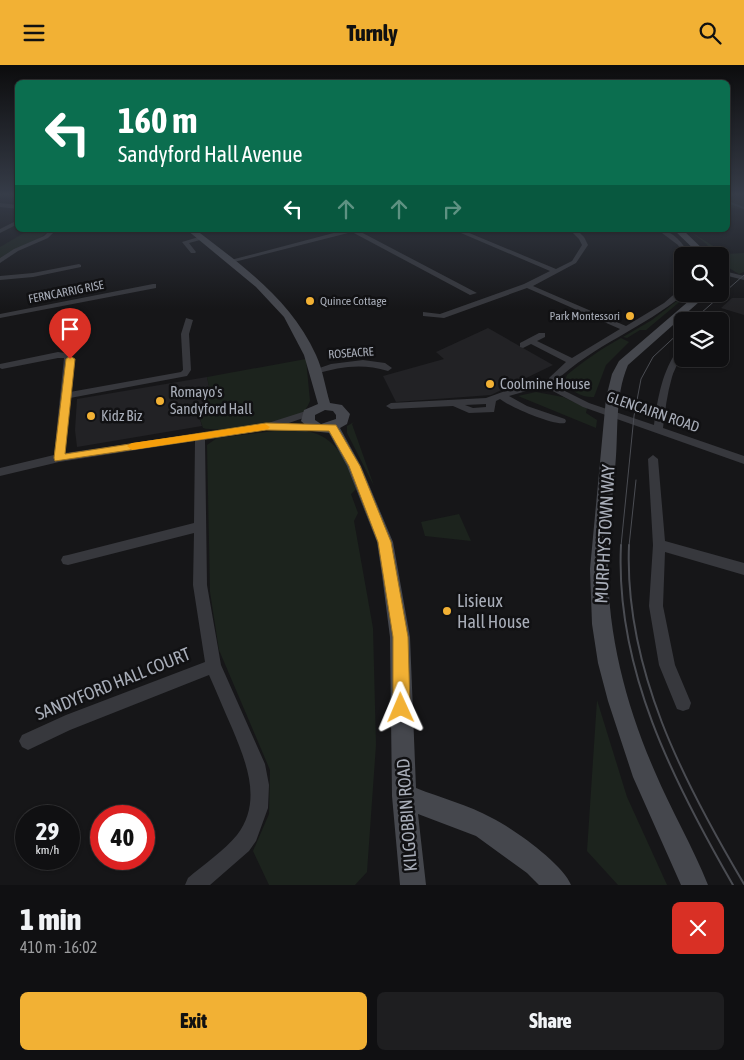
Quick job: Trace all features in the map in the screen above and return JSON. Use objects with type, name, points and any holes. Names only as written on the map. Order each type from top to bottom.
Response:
[{"type":"street","points":[[0,261],[16,250],[49,233]]},
{"type":"street","points":[[33,243],[55,241],[56,235],[53,233]]},
{"type":"street","points":[[195,233],[255,280],[285,309],[310,355],[325,406]]},
{"type":"street","points":[[230,261],[339,233]]},
{"type":"street","points":[[358,233],[473,293]]},
{"type":"street","points":[[465,233],[555,271]]},
{"type":"street","points":[[426,314],[441,315],[527,286],[574,262],[585,245],[582,238],[577,233]]},
{"type":"street","points":[[665,233],[682,247]]},
{"type":"street","points":[[682,233],[696,247]]},
{"type":"street","points":[[193,252],[185,243],[202,238]]},
{"type":"street","points":[[0,279],[79,266]]},
{"type":"street","points":[[729,275],[744,279]]},
{"type":"street","name":"FERNCARRIG RISE","points":[[0,316],[135,286],[153,286]]},
{"type":"street","points":[[527,286],[627,329]]},
{"type":"street","points":[[391,406],[457,403],[462,409],[475,412],[491,410],[491,400],[520,389],[541,385],[544,380],[553,385],[573,362],[644,320],[674,298]]},
{"type":"street","name":"MURPHYSTOWN WAY","points":[[694,302],[623,363],[615,381],[598,582],[604,637],[616,690],[640,766],[695,885]]},
{"type":"street","points":[[66,396],[184,374],[187,370],[185,334],[189,320]]},
{"type":"street","points":[[542,335],[527,343],[573,362]]},
{"type":"street","points":[[2,365],[58,355],[69,356],[59,458]]},
{"type":"street","points":[[658,429],[664,392],[674,359]]},
{"type":"street","name":"ROSEACRE","points":[[315,371],[331,366],[374,362],[383,364],[388,368]]},
{"type":"street","name":"GLENCAIRN ROAD","points":[[553,385],[586,405],[611,412],[744,460]]},
{"type":"street","points":[[502,396],[516,407],[546,414],[561,421]]},
{"type":"street","points":[[0,471],[59,458],[266,427],[325,428],[342,421],[343,414],[337,408],[317,407],[309,413],[266,427]]},
{"type":"street","name":"KILGOBBIN ROAD","points":[[309,413],[308,421],[325,428],[354,466],[385,542],[400,637],[404,796],[413,885]]},
{"type":"street","points":[[194,885],[242,844],[249,834],[259,808],[260,785],[256,764],[213,665],[200,585],[200,436]]},
{"type":"street","points":[[653,459],[659,545],[656,606],[667,665],[682,703]]},
{"type":"street","points":[[68,560],[199,527]]},
{"type":"street","points":[[659,545],[744,569]]},
{"type":"street","name":"SANDYFORD HALL COURT","points":[[28,741],[66,723],[213,665]]},
{"type":"street","points":[[404,796],[484,827],[536,864],[558,885]]},
{"type":"shaded area","points":[[23,233],[46,233],[33,242],[0,258],[0,247]]},
{"type":"shaded area","points":[[693,233],[715,247],[708,247],[706,244]]},
{"type":"shaded area","points":[[744,253],[744,272],[739,274],[729,268],[729,254]]},
{"type":"shaded area","points":[[732,298],[744,298],[744,315],[721,308]]},
{"type":"shaded area","points":[[676,302],[679,302],[646,330],[640,330],[627,338],[623,337],[652,320]]},
{"type":"shaded area","points":[[488,328],[553,365],[491,395],[396,402],[383,376],[444,359],[436,352]]},
{"type":"shaded area","points":[[621,338],[629,342],[606,365],[594,397],[581,395],[567,385],[565,381],[567,375],[593,355]]},
{"type":"shaded area","points":[[306,359],[310,401],[301,414],[282,421],[253,427],[203,428],[199,416],[209,413],[206,396],[211,395],[207,377]]},
{"type":"shaded area","points":[[207,377],[211,395],[206,396],[209,413],[199,416],[202,426],[77,447],[75,430],[77,399]]},
{"type":"shaded area","points":[[536,392],[563,397],[587,408],[586,413],[597,420],[596,428],[518,396]]},
{"type":"shaded area","points":[[354,422],[352,424],[374,486],[347,433],[347,426]]},
{"type":"shaded area","points":[[290,429],[316,434],[334,445],[346,463],[357,488],[351,494],[358,513],[354,521],[373,628],[376,745],[367,872],[355,885],[269,885],[253,851],[269,814],[270,770],[219,650],[210,592],[207,445],[217,438]]},
{"type":"shaded area","points":[[459,514],[471,541],[425,536],[421,522]]},
{"type":"shaded area","points":[[597,700],[627,797],[667,885],[618,885],[587,851]]},
{"type":"tram line","points":[[702,312],[744,275]]},
{"type":"tram line","points":[[621,546],[634,416],[641,379],[653,357],[674,337]]},
{"type":"tram line","points":[[629,546],[636,480]]},
{"type":"tram line","points":[[621,546],[622,591],[628,635],[638,679],[652,722],[689,805],[733,885]]},
{"type":"tram line","points":[[629,546],[630,591],[636,635],[647,679],[679,764],[721,845],[744,884]]},
{"type":"slow traffic","points":[[132,446],[265,427]]},
{"type":"place","name":"Quince Cottage","points":[[310,301]]},
{"type":"place","name":"Park Montessori","points":[[630,316]]},
{"type":"place","name":"Coolmine House","points":[[490,384]]},
{"type":"place","name":"Romayo's Sandyford Hall","points":[[160,401]]},
{"type":"place","name":"Kidz Biz","points":[[91,416]]},
{"type":"place","name":"Lisieux Hall House","points":[[447,611]]},
{"type":"route","points":[[70,359],[59,458],[266,427],[333,428],[354,466],[385,542],[400,637],[401,708]]}]
